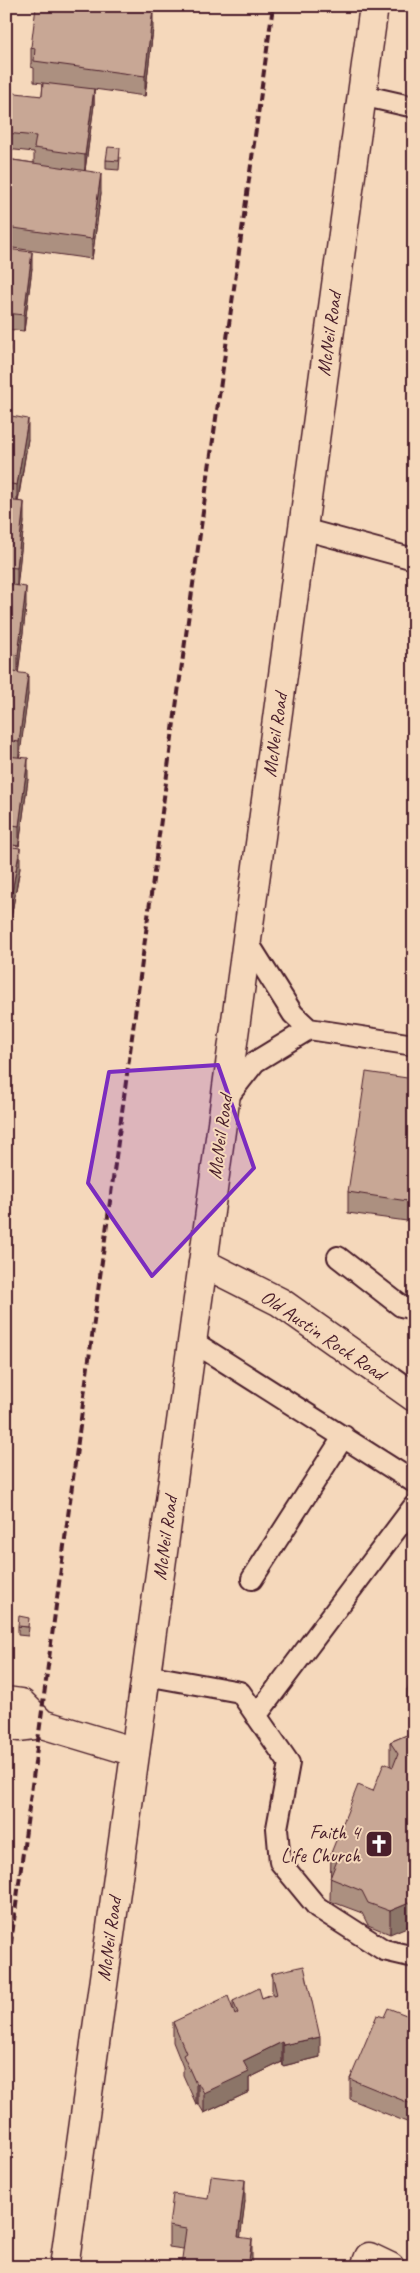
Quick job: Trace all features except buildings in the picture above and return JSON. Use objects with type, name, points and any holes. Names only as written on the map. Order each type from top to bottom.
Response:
[{"type":"main road","name":"McNeil Road","points":[[64,2267],[374,6]]},
{"type":"main road","name":"Old Austin Rock Road","points":[[203,1263],[280,1302],[414,1396]]},
{"type":"main road","points":[[6,1701],[21,1703],[42,1724]]},
{"type":"main road","points":[[6,1724],[18,1727],[42,1724],[135,1752]]},
{"type":"lane","points":[[361,96],[414,107]]},
{"type":"lane","points":[[303,529],[414,559]]},
{"type":"lane","points":[[247,941],[293,1014],[309,1029],[414,1045]]},
{"type":"lane","points":[[225,1101],[256,1062],[309,1029]]},
{"type":"lane","points":[[338,1257],[401,1306],[414,1309]]},
{"type":"lane","points":[[192,1341],[414,1482]]},
{"type":"lane","points":[[252,1579],[344,1436]]},
{"type":"lane","points":[[256,1716],[414,1506]]},
{"type":"lane","points":[[146,1675],[240,1692],[289,1762],[277,1828],[280,1862],[317,1907],[384,1950],[414,1957]]},
{"type":"highlighted area","points":[[218,1065],[254,1168],[152,1276],[88,1183],[109,1072]]},
{"type":"railway","points":[[6,1980],[177,700],[273,6]]},
{"type":"place","name":"Faith 4 Life Church","points":[[379,1844]]}]
